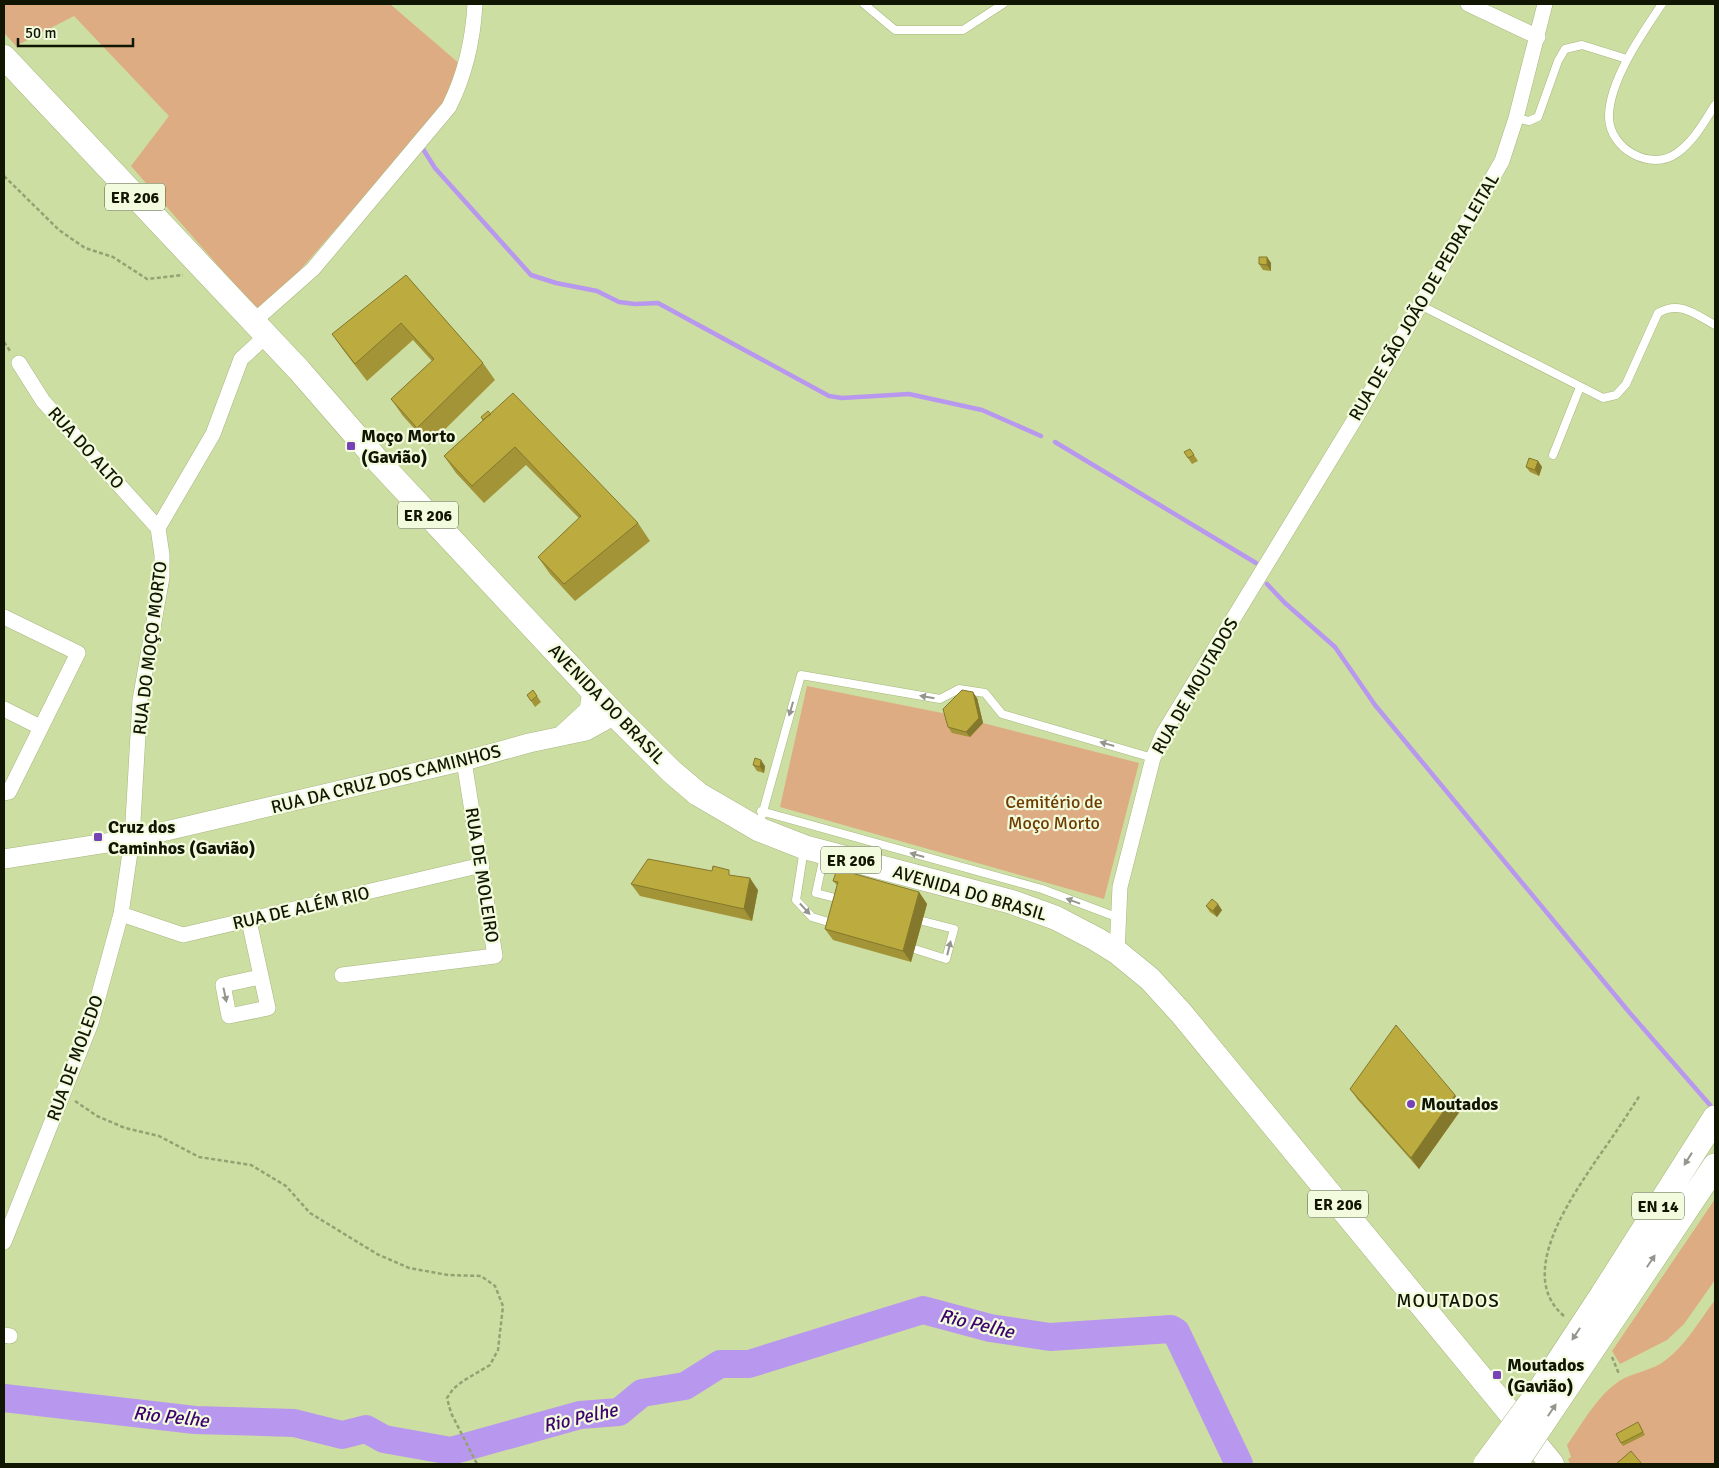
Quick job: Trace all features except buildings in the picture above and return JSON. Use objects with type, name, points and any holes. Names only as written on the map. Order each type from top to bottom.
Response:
[{"type":"highway","name":"EN 14","points":[[1515,1464],[1613,1298],[1715,1118]]},
{"type":"highway","name":"EN 14","points":[[1486,1464],[1538,1393],[1715,1166]]},
{"type":"main road","name":"ER 206","points":[[4,57],[259,330]]},
{"type":"main road","name":"AVENIDA DO BRASIL","points":[[259,330],[299,370],[367,450],[592,691],[671,771],[698,794],[760,820],[815,850],[1012,902],[1056,918],[1117,952],[1150,979],[1181,1013],[1552,1464]]},
{"type":"street","points":[[158,528],[213,434],[241,359],[259,330],[313,269],[449,106],[462,81],[471,51],[475,4]]},
{"type":"street","points":[[1468,4],[1538,36]]},
{"type":"street","name":"RUA DE SÃO JOÃO DE PEDRA LEITAL","points":[[1261,572],[1358,414],[1502,161],[1516,118],[1545,4]]},
{"type":"street","name":"RUA DO ALTO","points":[[19,363],[42,401],[158,528]]},
{"type":"street","name":"RUA DO MOÇO MORTO","points":[[132,839],[140,700],[162,577],[162,555],[158,528]]},
{"type":"street","name":"RUA DE MOUTADOS","points":[[1117,952],[1120,887],[1153,758],[1164,734],[1261,572]]},
{"type":"street","points":[[4,617],[78,653],[9,792],[4,793]]},
{"type":"street","name":"RUA DA CRUZ DOS CAMINHOS","points":[[562,736],[589,710],[592,691]]},
{"type":"street","points":[[4,709],[40,727]]},
{"type":"street","name":"RUA DA CRUZ DOS CAMINHOS","points":[[4,859],[132,839],[464,761],[586,731],[615,715]]},
{"type":"street","name":"RUA DE MOLEIRO","points":[[342,975],[495,956],[464,761]]},
{"type":"street","name":"RUA DE MOLEDO","points":[[4,1242],[91,1023],[121,914],[132,839]]},
{"type":"street","name":"RUA DE ALÉM RIO","points":[[121,914],[183,935],[482,865]]},
{"type":"street","points":[[249,921],[260,976]]},
{"type":"lane","points":[[864,4],[895,30],[964,30],[1003,4]]},
{"type":"lane","points":[[1662,4],[1627,59],[1616,88],[1609,119],[1615,136],[1626,150],[1642,159],[1661,160],[1676,154],[1694,138],[1715,105]]},
{"type":"lane","points":[[1516,118],[1529,122],[1538,117],[1558,61],[1565,49],[1582,45],[1627,59]]},
{"type":"lane","points":[[1420,304],[1603,398],[1616,396],[1626,384],[1658,313],[1669,307],[1683,309],[1715,325]]},
{"type":"lane","points":[[1553,455],[1580,387]]},
{"type":"lane","points":[[1119,918],[1042,889],[760,820],[801,675],[940,699],[959,688],[985,693],[1002,714],[1153,758]]},
{"type":"lane","points":[[815,850],[816,893],[853,902]]},
{"type":"lane","points":[[815,850],[796,900],[812,917],[848,928]]},
{"type":"lane","points":[[892,942],[946,959],[954,929],[908,917]]},
{"type":"path","points":[[4,176],[59,230],[86,248],[113,257],[147,279],[207,274]]},
{"type":"path","points":[[64,1092],[97,1116],[125,1128],[159,1136],[199,1157],[251,1165],[286,1186],[310,1213],[377,1254],[409,1268],[448,1275],[481,1276],[495,1286],[503,1306],[498,1350],[490,1366],[463,1381],[453,1389],[447,1398],[451,1413],[478,1464]]},
{"type":"path","points":[[1567,1318],[1552,1302],[1544,1278],[1546,1254],[1566,1206],[1640,1095]]},
{"type":"path","points":[[1610,1353],[1619,1374]]},
{"type":"green space","points":[[4,4],[390,4],[461,65],[447,101],[301,269],[266,305],[255,308],[131,166],[169,116],[74,16],[16,46],[4,33]]},
{"type":"green space","name":"Cemitério de Moço Morto","points":[[807,686],[947,714],[977,698],[983,723],[1139,763],[1104,899],[780,807]]},
{"type":"green space","points":[[1715,1199],[1715,1280],[1684,1324],[1667,1340],[1620,1364],[1612,1351]]},
{"type":"green space","points":[[1715,1300],[1715,1464],[1570,1464],[1568,1459],[1571,1457],[1567,1445],[1605,1393],[1621,1380],[1660,1364],[1668,1358],[1697,1326]]},
{"type":"waterway","points":[[423,149],[435,168],[531,275],[556,283],[597,291],[619,302],[635,304],[658,303],[829,396],[842,398],[909,394],[982,410],[1041,436]]},
{"type":"waterway","points":[[1055,442],[1256,563]]},
{"type":"waterway","points":[[1267,584],[1285,603],[1335,647],[1375,705],[1629,1012],[1710,1105]]},
{"type":"waterway","name":"Rio Pelhe","points":[[4,1398],[195,1420],[294,1423],[342,1435],[366,1429],[384,1439],[451,1451],[580,1415],[619,1412],[642,1393],[685,1386],[720,1364],[749,1364],[923,1310],[990,1328],[1050,1337],[1171,1329],[1176,1332],[1239,1464]]},
{"type":"place","name":"Moço Morto (Gavião)","points":[[351,446]]},
{"type":"place","name":"Cruz dos Caminhos (Gavião)","points":[[98,837]]},
{"type":"place","name":"Moutados","points":[[1411,1104]]},
{"type":"place","name":"Moutados (Gavião)","points":[[1497,1375]]},
{"type":"district","name":"MOUTADOS","points":[[1448,1300]]}]
